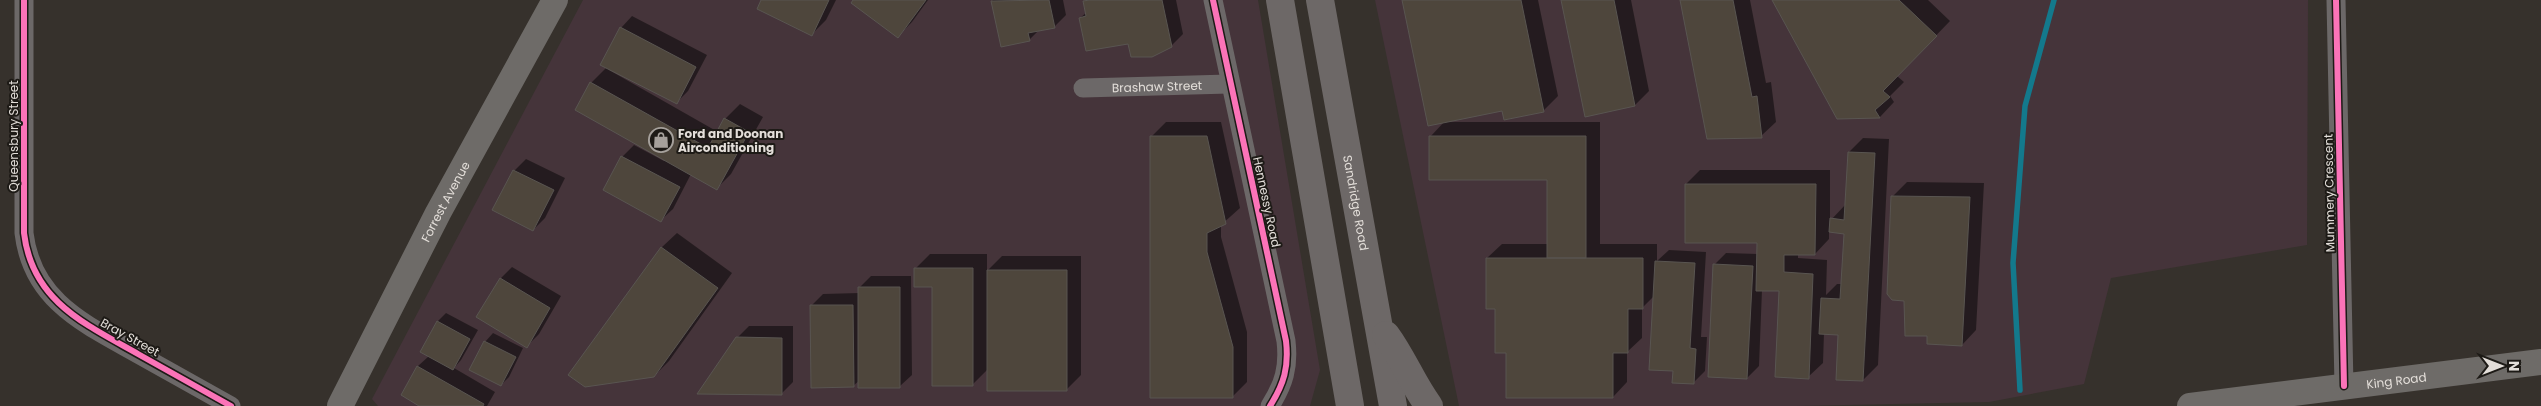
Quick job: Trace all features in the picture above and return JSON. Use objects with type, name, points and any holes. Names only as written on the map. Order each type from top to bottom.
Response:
[{"type":"main road","name":"Forrest Avenue","points":[[340,406],[438,213],[555,0]]},
{"type":"main road","points":[[1280,0],[1345,398]]},
{"type":"main road","name":"Sandridge Road","points":[[1320,0],[1393,406]]},
{"type":"main road","points":[[1378,324],[1401,356],[1413,385],[1429,406]]},
{"type":"main road","name":"King Road","points":[[2190,406],[2541,362]]},
{"type":"street","name":"Queensbury Street","points":[[24,0],[24,233],[26,250],[33,270]]},
{"type":"street","name":"Hennessy Road","points":[[1213,0],[1229,84],[1286,348],[1287,366],[1284,380],[1270,406]]},
{"type":"street","name":"Mummery Crescent","points":[[2336,0],[2344,386]]},
{"type":"street","name":"Brashaw Street","points":[[1083,88],[1229,84]]},
{"type":"street","name":"Bray Street","points":[[33,270],[53,298],[77,320],[231,406]]},
{"type":"shaded area","points":[[583,0],[1258,0],[1320,370],[1310,406],[378,406],[372,399]]},
{"type":"shaded area","points":[[1375,0],[2308,0],[2307,245],[2111,278],[2084,384],[1989,402],[1797,406],[1459,406]]},
{"type":"building","points":[[761,0],[829,0],[812,36],[757,9]]},
{"type":"building","points":[[853,0],[926,0],[898,38],[851,3]]},
{"type":"building","points":[[1049,0],[1055,28],[1028,33],[1030,41],[1001,47],[991,1]]},
{"type":"building","points":[[1162,0],[1172,47],[1152,57],[1131,57],[1128,44],[1086,51],[1079,18],[1086,16],[1083,1]]},
{"type":"building","points":[[1402,0],[1521,0],[1544,112],[1504,120],[1502,111],[1428,126]]},
{"type":"building","points":[[1561,0],[1614,0],[1635,106],[1585,117]]},
{"type":"building","points":[[1680,0],[1733,0],[1752,97],[1757,96],[1762,138],[1707,139]]},
{"type":"building","points":[[1772,0],[1899,0],[1937,36],[1883,91],[1890,97],[1875,110],[1880,118],[1837,119]]},
{"type":"building","points":[[620,27],[696,67],[677,104],[600,65]]},
{"type":"building","name":"Ford and Doonan Airconditioning","points":[[590,82],[708,148],[724,118],[749,132],[717,190],[575,110]]},
{"type":"building","points":[[1150,136],[1207,136],[1226,224],[1207,233],[1207,252],[1233,347],[1233,398],[1150,398]]},
{"type":"building","points":[[1429,136],[1586,136],[1586,258],[1547,258],[1547,180],[1429,180]]},
{"type":"building","points":[[1848,152],[1875,153],[1863,381],[1836,380],[1838,335],[1819,334],[1821,298],[1840,299],[1844,234],[1829,232],[1830,218],[1844,220]]},
{"type":"building","points":[[621,156],[680,187],[661,222],[603,190]]},
{"type":"building","points":[[513,170],[554,190],[533,231],[492,210]]},
{"type":"building","points":[[1685,184],[1816,184],[1815,255],[1784,255],[1784,272],[1813,274],[1809,379],[1775,377],[1779,291],[1756,291],[1757,243],[1685,243]]},
{"type":"building","points":[[1891,196],[1970,197],[1962,346],[1927,344],[1927,336],[1905,336],[1904,301],[1892,300],[1887,294]]},
{"type":"building","points":[[661,247],[718,288],[654,377],[585,387],[568,375]]},
{"type":"building","points":[[1486,258],[1643,258],[1643,309],[1628,309],[1628,353],[1613,353],[1613,398],[1506,398],[1506,353],[1495,353],[1495,309],[1486,309]]},
{"type":"building","points":[[1655,261],[1695,263],[1690,348],[1696,349],[1694,384],[1672,383],[1673,371],[1649,370]]},
{"type":"building","points":[[1713,264],[1753,266],[1747,379],[1708,377]]},
{"type":"building","points":[[914,268],[973,268],[973,386],[932,386],[932,287],[914,287]]},
{"type":"building","points":[[987,270],[1067,270],[1067,391],[987,391]]},
{"type":"building","points":[[500,278],[550,308],[527,348],[476,317]]},
{"type":"building","points":[[858,287],[900,287],[900,388],[858,388]]},
{"type":"building","points":[[810,305],[853,305],[854,387],[811,388]]},
{"type":"building","points":[[437,321],[470,339],[453,370],[420,352]]},
{"type":"building","points":[[736,337],[782,338],[782,395],[697,394]]},
{"type":"building","points":[[484,341],[516,357],[501,386],[469,370]]},
{"type":"building","points":[[417,366],[484,404],[483,406],[419,406],[401,395]]},
{"type":"waterway","points":[[2020,390],[2013,263],[2025,106],[2054,0]]},
{"type":"cycle path","points":[[24,0],[24,233],[29,256],[38,276],[64,308],[81,320],[118,343],[231,406]]},
{"type":"cycle path","points":[[1213,0],[1286,341],[1286,367],[1282,383],[1270,406]]},
{"type":"cycle path","points":[[2336,0],[2344,386]]},
{"type":"place","name":"Ford and Doonan Airconditioning","points":[[661,140]]}]
